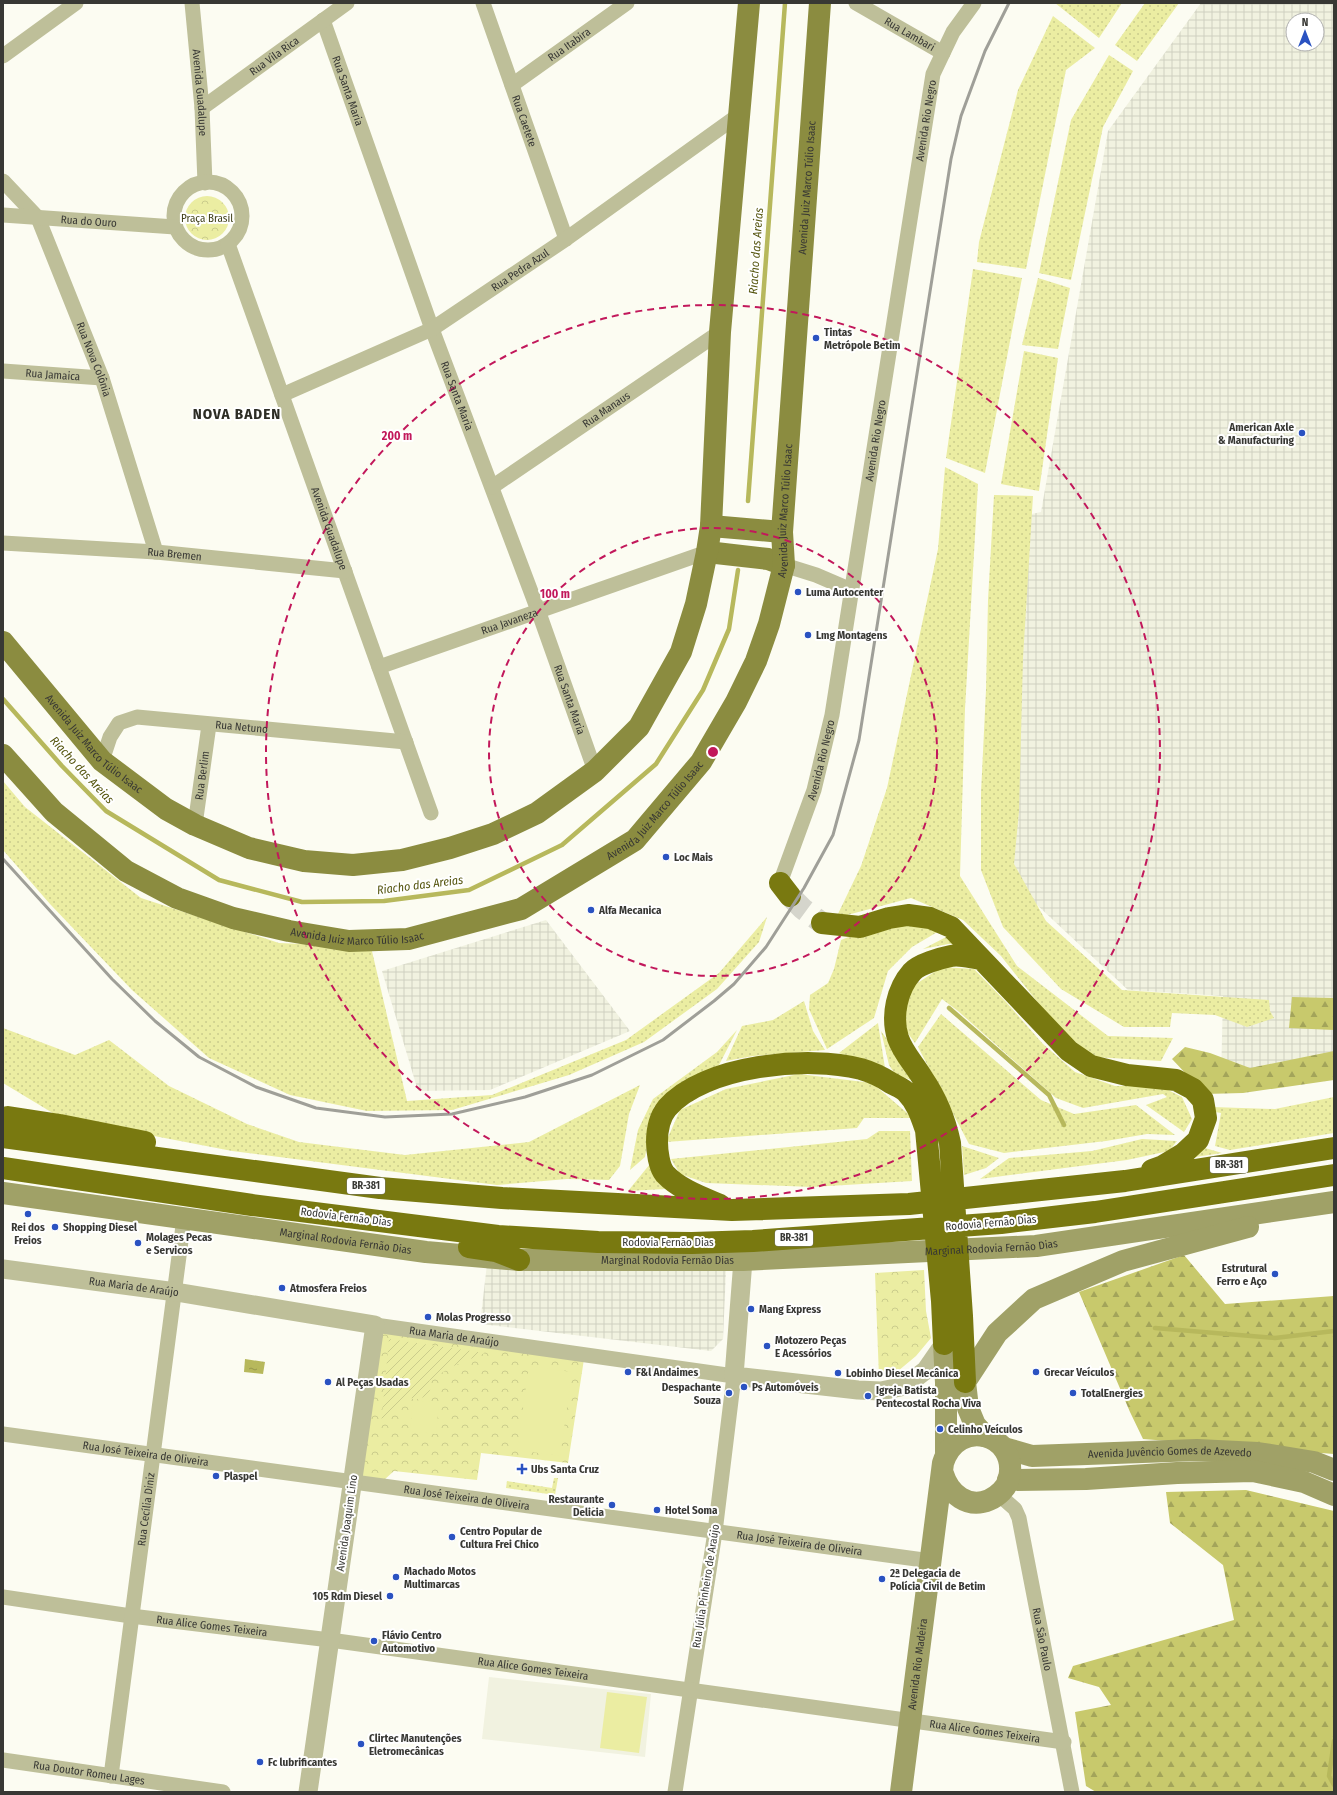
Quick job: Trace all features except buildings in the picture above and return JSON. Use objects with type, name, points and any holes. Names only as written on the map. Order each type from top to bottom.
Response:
[{"type":"highway","points":[[822,923],[860,927],[889,918],[908,915],[930,918],[951,927],[1069,1051],[1091,1066],[1127,1075],[1176,1080],[1193,1089],[1203,1100],[1206,1118],[1198,1140],[1183,1154],[1163,1166],[1124,1181]]},
{"type":"highway","points":[[965,1382],[962,1316],[948,1135],[933,1094],[906,1054],[898,1037],[894,1014],[899,994],[912,971],[931,962],[953,956],[981,960]]},
{"type":"highway","name":"BR-381","points":[[732,1210],[687,1190],[664,1173],[658,1154],[657,1128],[666,1109],[682,1094],[708,1081],[734,1072],[793,1063],[820,1063],[862,1069],[885,1079],[906,1091],[917,1106],[926,1130],[942,1300],[944,1344]]},
{"type":"highway","name":"BR-381","points":[[4,1120],[60,1125],[336,1181],[380,1188],[502,1198],[732,1210],[909,1204],[1124,1181],[1334,1148]]},
{"type":"highway","name":"Rodovia Fernão Dias","points":[[3,1168],[252,1206],[498,1236],[598,1242],[692,1243],[753,1241],[1001,1223],[1095,1212],[1334,1175]]},
{"type":"highway","points":[[252,1206],[283,1217],[496,1251],[519,1260]]},
{"type":"main road","name":"Avenida Juiz Marco Túlio Isaac","points":[[3,642],[102,761],[166,809],[195,825],[249,848],[304,861],[353,865],[402,860],[450,848],[493,834],[537,813],[595,771],[639,727],[681,652],[696,604],[707,552],[710,526],[720,332],[749,3]]},
{"type":"main road","name":"Avenida Juiz Marco Túlio Isaac","points":[[3,755],[54,812],[126,871],[178,898],[233,918],[349,941],[408,939],[521,909],[635,840],[701,762],[736,702],[756,661],[769,624],[784,565],[782,532],[820,3]]},
{"type":"main road","points":[[710,526],[782,532]]},
{"type":"main road","points":[[707,552],[768,559],[784,565]]},
{"type":"main road","name":"Marginal Rodovia Fernão Dias","points":[[3,1193],[426,1252],[519,1260],[743,1260],[1036,1246],[1334,1203]]},
{"type":"main road","points":[[985,1436],[974,1424],[968,1408],[965,1382],[997,1333],[1034,1299],[1123,1261],[1334,1203]]},
{"type":"main road","points":[[944,1344],[946,1383],[946,1452],[943,1463],[943,1474],[946,1485],[953,1493],[963,1500],[973,1502],[985,1502],[1003,1487],[1010,1464],[1004,1448],[995,1440],[985,1436],[974,1435],[963,1437],[953,1444],[946,1452]]},
{"type":"main road","name":"Avenida Juvêncio Gomes de Azevedo","points":[[1004,1448],[1032,1456],[1197,1450],[1258,1454],[1314,1462],[1334,1470]]},
{"type":"main road","name":"Avenida Juvêncio Gomes de Azevedo","points":[[1003,1487],[1177,1472],[1253,1471],[1304,1482],[1334,1495]]},
{"type":"main road","name":"Avenida Rio Madeira","points":[[901,1792],[933,1536],[943,1474]]},
{"type":"main road","name":"Avenida Rio Madeira","points":[[933,1536],[947,1517],[956,1510],[973,1502]]},
{"type":"street","points":[[3,56],[76,3]]},
{"type":"street","name":"Avenida Guadalupe","points":[[192,3],[202,108],[205,183]]},
{"type":"street","name":"Rua Vila Rica","points":[[202,108],[347,3]]},
{"type":"street","name":"Rua Caetete","points":[[483,3],[566,239]]},
{"type":"street","name":"Rua Itabira","points":[[512,85],[627,3]]},
{"type":"street","name":"Rua Lambari","points":[[856,3],[943,53]]},
{"type":"street","name":"Avenida Rio Negro","points":[[785,890],[814,790],[832,715],[933,74],[953,32],[974,3]]},
{"type":"street","name":"Rua Santa Maria","points":[[323,20],[432,329],[539,612],[595,771]]},
{"type":"street","name":"Rua Pedra Azul","points":[[282,395],[432,329],[566,239],[740,114]]},
{"type":"street","name":"Rua Nova Colônia","points":[[3,181],[38,218],[102,378],[156,552]]},
{"type":"street","points":[[205,183],[216,183],[226,188],[235,195],[240,205],[242,216],[241,227],[236,237],[228,244],[218,249],[197,249],[188,244],[180,236],[175,227],[175,207],[179,198],[190,188],[205,183]]},
{"type":"street","name":"Rua do Ouro","points":[[3,215],[175,227]]},
{"type":"street","name":"Avenida Guadalupe","points":[[228,244],[431,813]]},
{"type":"street","name":"Rua Manaus","points":[[492,487],[720,332]]},
{"type":"street","name":"Rua Jamaica","points":[[3,371],[102,378]]},
{"type":"street","name":"Rua Bremen","points":[[3,543],[156,552],[345,571]]},
{"type":"street","name":"Rua Javaneza","points":[[379,668],[707,552]]},
{"type":"street","points":[[784,565],[816,575],[851,590]]},
{"type":"street","name":"Rua Netuno","points":[[102,761],[110,737],[119,723],[136,717],[209,725],[406,742]]},
{"type":"street","name":"Rua Berlim","points":[[195,825],[209,725]]},
{"type":"street","name":"Rua Cecília Diniz","points":[[111,1776],[131,1616],[176,1292],[184,1218]]},
{"type":"street","name":"Rua Júlia Pinheiro de Araújo","points":[[675,1792],[715,1532],[734,1376],[743,1260]]},
{"type":"street","name":"Rua Maria de Araújo","points":[[3,1269],[176,1292],[375,1325],[734,1376],[858,1390],[881,1391],[906,1386],[926,1370],[944,1344]]},
{"type":"street","name":"Avenida Joaquim Lino","points":[[308,1792],[375,1325]]},
{"type":"street","name":"Rua José Teixeira de Oliveira","points":[[3,1434],[930,1561]]},
{"type":"street","name":"Rua São Paulo","points":[[1003,1487],[1019,1518],[1064,1742],[1072,1792]]},
{"type":"street","name":"Rua Alice Gomes Teixeira","points":[[3,1598],[131,1616],[330,1640],[1064,1742]]},
{"type":"street","name":"Rua Doutor Romeu Lages","points":[[3,1760],[223,1792]]},
{"type":"shaded area","points":[[1201,3],[1334,3],[1334,1059],[1221,1081],[1223,996],[1128,990],[1022,891],[1009,861],[1022,516],[1041,512],[1108,131]]},
{"type":"shaded area","points":[[546,920],[630,1031],[490,1090],[418,1091],[382,971]]},
{"type":"shaded area","points":[[487,1264],[726,1271],[723,1339],[711,1351],[480,1324]]},
{"type":"shaded area","points":[[489,1677],[651,1694],[645,1757],[482,1739]]},
{"type":"green space","points":[[1055,3],[1122,3],[1099,38]]},
{"type":"green space","points":[[1145,3],[1179,3],[1137,61],[1115,45]]},
{"type":"green space","points":[[1053,16],[1095,48],[1066,70],[1026,269],[977,262],[979,242],[1018,90]]},
{"type":"green space","points":[[1109,55],[1133,71],[1103,127],[1071,280],[1039,273],[1071,120]]},
{"type":"green space","name":"Praça Brasil","points":[[207,196],[219,200],[225,206],[229,218],[225,230],[219,236],[207,240],[195,236],[189,230],[185,218],[189,206],[195,200]]},
{"type":"green space","points":[[973,269],[1022,278],[985,473],[946,458]]},
{"type":"green space","points":[[1038,278],[1070,288],[1058,349],[1022,345]]},
{"type":"green space","points":[[1024,351],[1058,358],[1039,491],[1001,484]]},
{"type":"green space","points":[[945,467],[978,484],[965,709],[960,876],[1017,966],[1108,1036],[1173,1038],[1161,1061],[1094,1057],[1059,1029],[1001,956],[963,920],[911,898],[836,918],[861,866],[887,788],[938,549]]},
{"type":"green space","points":[[994,495],[1033,496],[1023,658],[1019,811],[1014,864],[1046,921],[1122,990],[1269,1000],[1270,1011],[1274,1018],[1247,1027],[1215,1015],[1172,1013],[1170,1027],[1124,1027],[1061,989],[1003,927],[981,870],[981,793],[986,690],[988,600]]},
{"type":"green space","points":[[3,781],[25,807],[141,898],[279,943],[371,947],[407,1101],[492,1095],[626,1040],[719,973],[767,917],[759,942],[717,989],[644,1042],[569,1075],[452,1110],[367,1111],[290,1095],[209,1058],[132,990],[50,904],[3,850]]},
{"type":"green space","points":[[914,923],[939,931],[912,947],[888,971],[874,1018],[827,1049],[809,1009],[810,995],[828,983],[834,969],[841,940],[856,934]]},
{"type":"green space","points":[[950,935],[966,945],[948,944],[923,949]]},
{"type":"green space","points":[[942,967],[974,969],[1006,1002],[1043,1044],[1075,1072],[1115,1086],[1160,1086],[1182,1097],[1192,1119],[1184,1132],[1146,1105],[1167,1097],[1163,1094],[1083,1108],[1056,1098],[958,1011],[942,999],[915,1043],[907,1032],[903,1008],[913,986]]},
{"type":"green space","points":[[1292,997],[1334,998],[1334,1030],[1289,1028]]},
{"type":"green space","points":[[804,1001],[813,1031],[825,1050],[753,1056],[726,1061],[742,1026],[773,1020]]},
{"type":"green space","points":[[941,1014],[1041,1100],[1074,1114],[1136,1105],[1175,1135],[1147,1134],[1106,1141],[1004,1153],[969,1144],[918,1047]]},
{"type":"green space","points":[[878,1023],[885,1068],[839,1053]]},
{"type":"green space","points":[[3,1028],[75,1055],[109,1040],[169,1086],[247,1124],[299,1142],[405,1155],[529,1142],[640,1085],[629,1114],[620,1166],[609,1180],[567,1179],[497,1185],[232,1151],[61,1118],[3,1083]]},
{"type":"green space","points":[[737,1030],[719,1065],[685,1080],[654,1107],[645,1157],[630,1170],[638,1130],[653,1099],[717,1052]]},
{"type":"green space","points":[[881,1031],[919,1083],[895,1074],[889,1065]]},
{"type":"green space","points":[[1185,1047],[1210,1053],[1250,1068],[1334,1051],[1334,1080],[1243,1093],[1205,1094],[1172,1059]]},
{"type":"green space","points":[[799,1074],[872,1083],[913,1118],[864,1118],[857,1128],[666,1142],[680,1110],[726,1089]]},
{"type":"green space","points":[[1334,1097],[1334,1133],[1230,1150],[1215,1146],[1221,1113],[1215,1112],[1205,1148],[1222,1153],[1189,1158],[1212,1107],[1275,1109]]},
{"type":"green space","points":[[879,1131],[910,1131],[912,1181],[812,1187],[706,1183],[680,1174],[671,1159],[867,1139]]},
{"type":"green space","points":[[1142,1139],[1177,1141],[1169,1151],[1127,1160],[980,1179],[1009,1158],[1092,1151]]},
{"type":"green space","points":[[962,1146],[999,1158],[986,1168],[964,1175]]},
{"type":"green space","points":[[650,1164],[652,1171],[665,1189],[628,1191]]},
{"type":"green space","points":[[1184,1255],[1225,1304],[1334,1296],[1334,1454],[1143,1439],[1079,1292]]},
{"type":"green space","points":[[924,1270],[926,1311],[931,1338],[916,1356],[892,1376],[879,1377],[875,1273]]},
{"type":"green space","points":[[379,1331],[584,1359],[568,1463],[481,1453],[477,1480],[394,1471],[384,1480],[357,1477]]},
{"type":"green space","points":[[389,1339],[485,1353],[451,1367],[429,1381],[430,1389],[428,1394],[418,1399],[414,1400],[410,1397],[405,1400],[394,1409],[381,1426]]},
{"type":"green space","points":[[529,1366],[572,1372],[560,1456],[517,1450]]},
{"type":"green space","points":[[413,1400],[439,1403],[436,1434],[410,1431]]},
{"type":"green space","points":[[554,1478],[558,1478],[555,1495],[506,1488],[507,1481],[552,1488]]},
{"type":"green space","points":[[1246,1490],[1334,1511],[1334,1792],[1096,1792],[1086,1786],[1075,1712],[1111,1705],[1099,1687],[1068,1678],[1073,1666],[1234,1620],[1223,1565],[1170,1523],[1166,1492]]},
{"type":"green space","points":[[607,1692],[647,1697],[639,1753],[600,1748]]},
{"type":"water","points":[[245,1359],[265,1362],[263,1374],[244,1372]]},
{"type":"waterway","name":"Riacho das Areias","points":[[748,501],[785,3]]},
{"type":"waterway","name":"Riacho das Areias","points":[[3,699],[62,766],[106,811],[219,880],[302,902],[384,901],[469,890],[562,845],[656,764],[703,690],[729,629],[738,570]]},
{"type":"waterway","points":[[949,1008],[1049,1095],[1064,1125]]},
{"type":"waterway","points":[[1155,1328],[1275,1338],[1334,1331]]},
{"type":"waterway","points":[[1334,1741],[1329,1776],[1334,1785]]},
{"type":"tunnel","points":[[790,896],[803,909],[822,923]]},
{"type":"railway","points":[[3,859],[112,979],[155,1021],[199,1057],[256,1087],[316,1108],[385,1117],[452,1114],[525,1097],[592,1075],[663,1040],[734,984],[766,947],[804,888],[833,835],[859,740],[951,159],[961,116],[985,51],[1009,3]]},
{"type":"place","name":"Tintas Metrópole Betim","points":[[816,338]]},
{"type":"place","name":"American Axle & Manufacturing","points":[[1302,433]]},
{"type":"place","name":"Luma Autocenter","points":[[798,592]]},
{"type":"place","name":"Lmg Montagens","points":[[808,635]]},
{"type":"place","name":"Loc Mais","points":[[666,857]]},
{"type":"place","name":"Alfa Mecanica","points":[[591,910]]},
{"type":"place","name":"Rei dos Freios","points":[[28,1214]]},
{"type":"place","name":"Shopping Diesel","points":[[55,1227]]},
{"type":"place","name":"Molages Pecas e Servicos","points":[[138,1243]]},
{"type":"place","name":"Estrutural Ferro e Aço","points":[[1275,1274]]},
{"type":"place","name":"Atmosfera Freios","points":[[282,1288]]},
{"type":"place","name":"Mang Express","points":[[751,1309]]},
{"type":"place","name":"Molas Progresso","points":[[428,1317]]},
{"type":"place","name":"Motozero Peças E Acessórios","points":[[767,1346]]},
{"type":"place","name":"F&l Andaimes","points":[[628,1372]]},
{"type":"place","name":"Grecar Veículos","points":[[1036,1372]]},
{"type":"place","name":"Lobinho Diesel Mecânica","points":[[838,1373]]},
{"type":"place","name":"Al Peças Usadas","points":[[328,1382]]},
{"type":"place","name":"Ps Automóveis","points":[[744,1387]]},
{"type":"place","name":"Despachante Souza","points":[[729,1393]]},
{"type":"place","name":"TotalEnergies","points":[[1073,1393]]},
{"type":"place","name":"Igreja Batista Pentecostal Rocha Viva","points":[[868,1396]]},
{"type":"place","name":"Celinho Veículos","points":[[940,1429]]},
{"type":"place","name":"Ubs Santa Cruz","points":[[522,1469]]},
{"type":"place","name":"Plaspel","points":[[216,1476]]},
{"type":"place","name":"Restaurante Delicia","points":[[612,1505]]},
{"type":"place","name":"Hotel Soma","points":[[657,1510]]},
{"type":"place","name":"Centro Popular de Cultura Frei Chico","points":[[452,1537]]},
{"type":"place","name":"Machado Motos Multimarcas","points":[[396,1577]]},
{"type":"place","name":"2ª Delegacia de Polícia Civil de Betim","points":[[882,1579]]},
{"type":"place","name":"105 Rdm Diesel","points":[[390,1596]]},
{"type":"place","name":"Flávio Centro Automotivo","points":[[374,1641]]},
{"type":"place","name":"Clirtec Manutenções Eletromecânicas","points":[[361,1744]]},
{"type":"place","name":"Fc lubrificantes","points":[[260,1762]]},
{"type":"district","name":"NOVA BADEN","points":[[237,414]]}]
